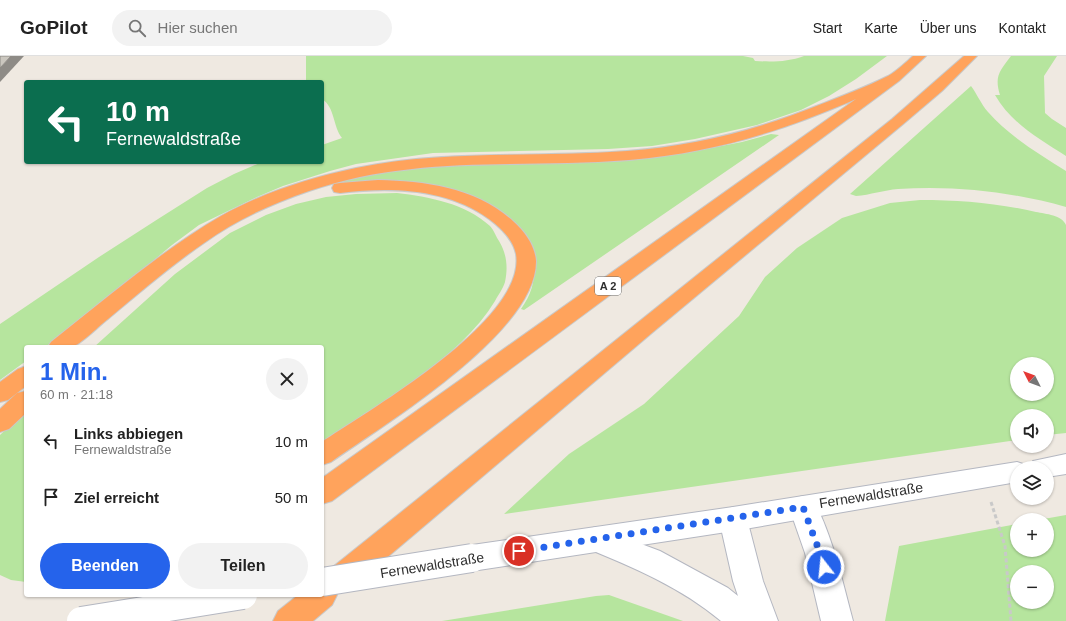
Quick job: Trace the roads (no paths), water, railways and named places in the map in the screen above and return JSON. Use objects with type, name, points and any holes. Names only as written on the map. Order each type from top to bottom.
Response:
[{"type":"highway","name":"A 2","points":[[324,492],[894,78],[920,56]]},
{"type":"highway","points":[[324,593],[645,327],[897,122],[971,56]]},
{"type":"highway","points":[[61,345],[175,254],[201,236],[228,219],[260,203],[310,185],[370,170],[419,162],[651,154],[704,146],[765,130],[804,116],[894,78]]},
{"type":"highway","points":[[85,345],[136,300],[204,244],[233,226],[262,211],[304,195],[362,186],[389,186],[429,189],[456,196],[479,206],[508,225],[520,241],[526,261],[523,279],[514,299],[503,314],[464,354],[432,379],[324,454]]},
{"type":"highway","points":[[0,394],[24,376]]},
{"type":"highway","points":[[0,423],[24,401]]},
{"type":"highway","points":[[146,621],[177,597]]},
{"type":"highway","points":[[289,621],[319,597]]},
{"type":"main road","points":[[1054,466],[1066,464]]},
{"type":"main road","name":"Fernewaldstraße","points":[[324,582],[1010,473]]},
{"type":"main road","points":[[803,507],[820,553],[837,621]]},
{"type":"main road","points":[[733,518],[748,581],[762,621]]},
{"type":"main road","points":[[596,539],[649,560],[717,598],[745,621]]},
{"type":"main road","points":[[81,621],[231,597]]}]
